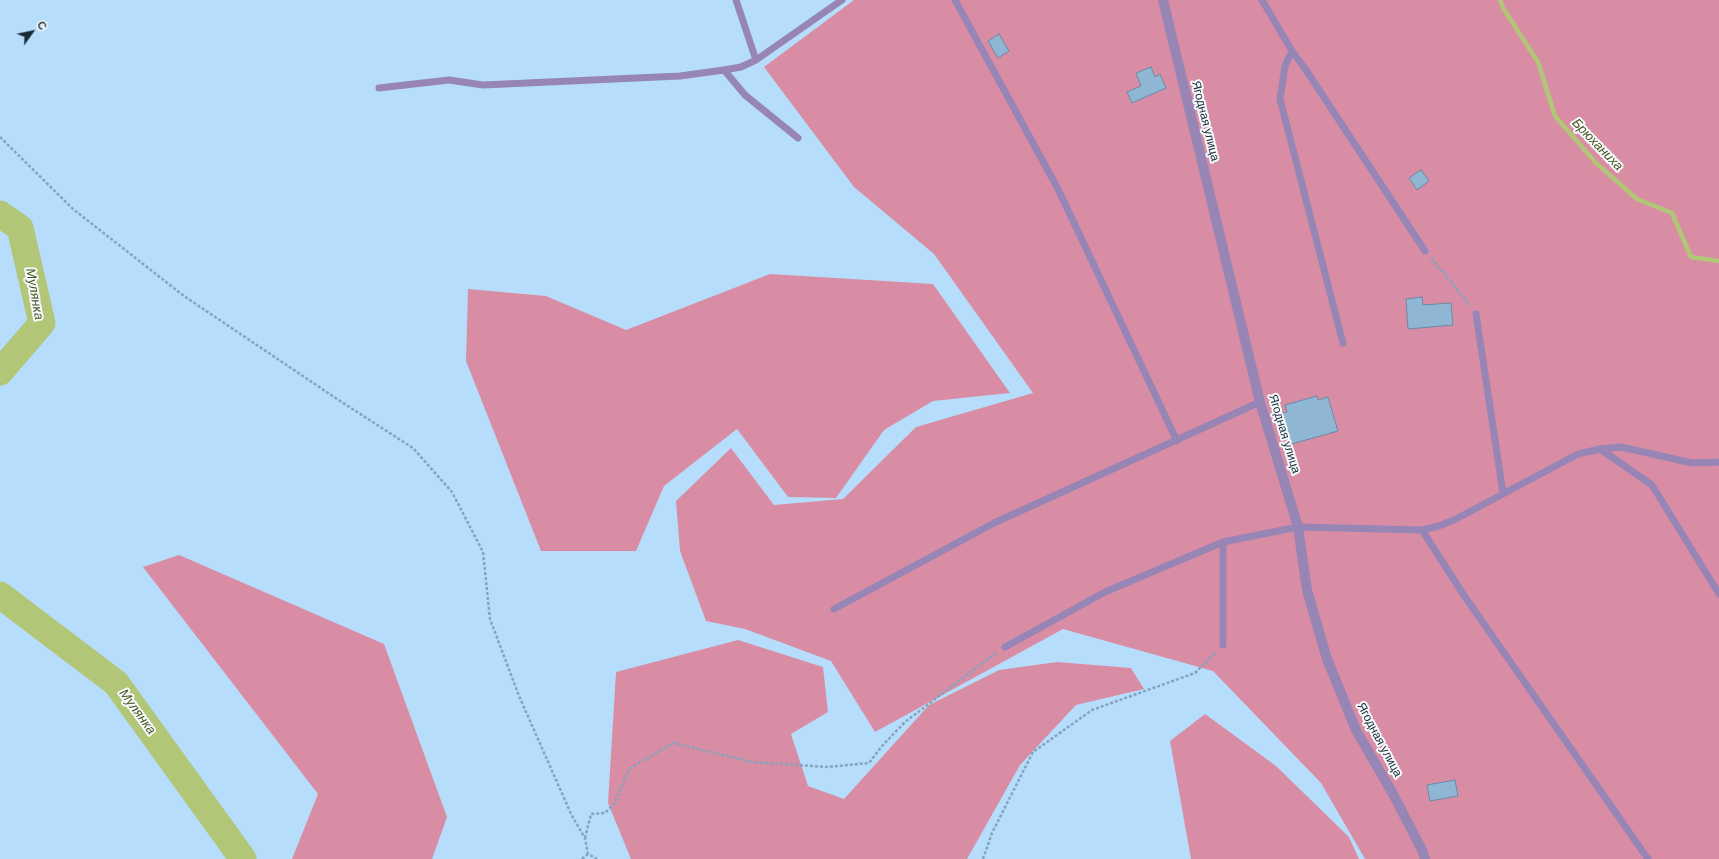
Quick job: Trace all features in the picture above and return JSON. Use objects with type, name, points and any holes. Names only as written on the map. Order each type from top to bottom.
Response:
[{"type":"street","name":"Ягодная улица","points":[[1163,0],[1175,55],[1260,402],[1298,527],[1307,590],[1327,659],[1356,730],[1393,794],[1422,850],[1425,859]]},
{"type":"lane","points":[[736,0],[756,60]]},
{"type":"lane","points":[[379,88],[449,80],[483,85],[680,76],[741,67],[756,60],[842,0]]},
{"type":"lane","points":[[955,0],[1058,189],[1177,441]]},
{"type":"lane","points":[[1262,0],[1292,51],[1425,251]]},
{"type":"lane","points":[[1292,51],[1285,66],[1280,99],[1344,343]]},
{"type":"lane","points":[[724,70],[745,95],[798,138]]},
{"type":"lane","points":[[1476,314],[1503,493]]},
{"type":"lane","points":[[834,609],[994,523],[1260,402]]},
{"type":"lane","points":[[1004,647],[1105,592],[1223,542],[1298,527],[1422,530],[1439,526],[1456,519],[1578,454],[1600,449],[1621,447],[1692,463],[1719,462]]},
{"type":"lane","points":[[1600,449],[1652,485],[1719,594]]},
{"type":"lane","points":[[1422,530],[1463,594],[1648,859]]},
{"type":"lane","points":[[1223,542],[1223,645]]},
{"type":"path","points":[[0,138],[73,209],[184,296],[337,399],[413,448],[452,492],[483,552],[490,619],[516,689],[572,816],[585,838],[588,854]]},
{"type":"path","points":[[1425,251],[1476,314]]},
{"type":"path","points":[[983,859],[992,833],[1033,752],[1092,710],[1195,673],[1223,645]]},
{"type":"path","points":[[585,838],[591,814],[605,814],[614,804],[629,769],[673,742],[752,762],[826,767],[869,763],[882,746],[905,722],[1004,647]]},
{"type":"path","points":[[582,859],[588,854]]},
{"type":"path","points":[[588,854],[597,859]]},
{"type":"shaded area","points":[[854,0],[1719,0],[1719,859],[1365,859],[1321,783],[1213,671],[1063,629],[875,732],[831,661],[745,629],[706,621],[680,551],[676,501],[731,448],[774,505],[843,499],[916,427],[1033,393],[934,254],[854,187],[764,67]]},
{"type":"shaded area","points":[[770,274],[933,284],[1010,393],[933,401],[884,430],[836,498],[788,497],[737,429],[664,486],[636,551],[541,551],[466,361],[468,289],[546,296],[626,330]]},
{"type":"shaded area","points":[[179,555],[384,644],[447,817],[432,859],[292,859],[318,794],[143,567]]},
{"type":"shaded area","points":[[738,640],[823,667],[828,712],[791,734],[808,786],[844,799],[929,705],[999,670],[1057,662],[1131,668],[1144,689],[1076,705],[1020,765],[967,859],[631,859],[608,803],[616,672]]},
{"type":"shaded area","points":[[1205,714],[1276,766],[1349,837],[1359,859],[1191,859],[1170,741]]},
{"type":"building","points":[[999,34],[1009,51],[998,58],[988,41]]},
{"type":"building","points":[[1151,67],[1155,77],[1160,74],[1166,88],[1132,103],[1127,92],[1141,86],[1136,73]]},
{"type":"building","points":[[1421,170],[1429,181],[1417,190],[1409,178]]},
{"type":"building","points":[[1422,297],[1423,305],[1451,303],[1453,325],[1408,329],[1406,299]]},
{"type":"building","points":[[1317,396],[1318,400],[1328,397],[1338,431],[1288,445],[1280,414],[1287,412],[1285,405]]},
{"type":"building","points":[[1455,780],[1458,796],[1430,801],[1427,785]]},
{"type":"waterway","name":"Брюханиха","points":[[1500,0],[1503,8],[1538,62],[1555,116],[1596,163],[1637,199],[1672,213],[1691,257],[1719,261]]},
{"type":"waterway","name":"Мулянка","points":[[0,214],[20,228],[42,323],[0,372]]},
{"type":"waterway","name":"Мулянка","points":[[0,595],[116,683],[243,859]]}]
